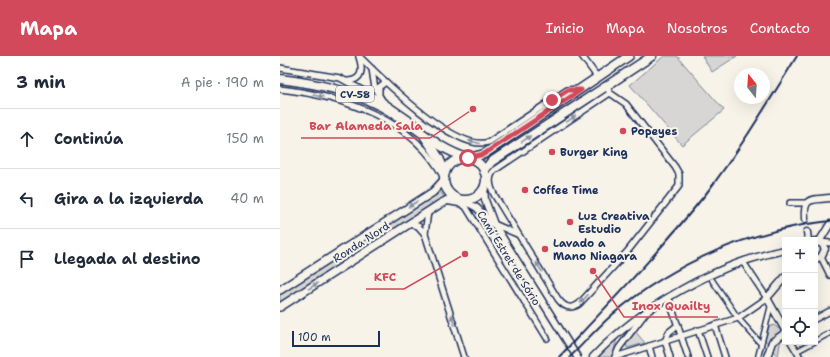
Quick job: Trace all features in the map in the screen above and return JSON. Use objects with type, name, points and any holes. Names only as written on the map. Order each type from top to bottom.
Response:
[{"type":"main road","points":[[629,56],[581,90],[484,154],[452,162],[444,177],[445,187],[454,197],[463,200],[476,196],[484,186],[491,162],[608,89],[652,56]]},
{"type":"main road","name":"CV-58","points":[[280,79],[308,82],[349,92],[392,112],[452,153],[469,158]]},
{"type":"main road","name":"CV-58","points":[[420,132],[436,153],[444,177]]},
{"type":"main road","points":[[469,158],[488,171]]},
{"type":"main road","name":"Ronda Nord","points":[[280,290],[433,192],[444,177]]},
{"type":"main road","name":"Ronda Nord","points":[[280,308],[409,224],[454,197]]},
{"type":"street","points":[[359,56],[386,82],[444,129],[459,138],[482,144],[489,142],[568,90],[581,90]]},
{"type":"street","points":[[347,81],[357,79],[361,75],[362,68],[359,56]]},
{"type":"street","points":[[582,56],[598,78]]},
{"type":"street","points":[[280,68],[330,76],[347,81],[384,102],[414,122],[431,138]]},
{"type":"street","points":[[372,69],[374,86],[384,102]]},
{"type":"street","points":[[379,96],[379,87],[386,82]]},
{"type":"street","points":[[488,171],[518,154],[608,89]]},
{"type":"street","name":"Camí Estret de Sório","points":[[488,171],[491,189],[558,299],[565,306],[571,308],[579,304],[627,252],[673,194],[679,182],[679,174],[675,167],[626,104],[608,89]]},
{"type":"street","points":[[280,90],[336,100],[355,106],[376,116],[412,138],[426,150],[444,177]]},
{"type":"street","points":[[505,153],[518,154]]},
{"type":"street","points":[[484,186],[485,200],[495,226],[577,357]]},
{"type":"street","points":[[805,219],[804,207],[809,200],[830,198]]},
{"type":"street","points":[[463,200],[477,208],[495,226],[518,235]]},
{"type":"street","name":"Camí Estret de Sório","points":[[445,202],[462,204],[466,207],[547,338]]},
{"type":"street","points":[[790,203],[806,203]]},
{"type":"street","points":[[425,234],[428,212]]},
{"type":"street","points":[[409,224],[418,226],[425,234],[464,357]]},
{"type":"street","points":[[818,242],[830,224]]},
{"type":"street","points":[[807,232],[808,237]]},
{"type":"street","points":[[818,242],[830,243]]},
{"type":"street","points":[[818,242],[824,246],[823,254],[830,275]]},
{"type":"street","points":[[593,357],[644,315],[709,276],[743,262],[782,251]]},
{"type":"street","points":[[743,262],[771,305],[782,326]]},
{"type":"street","points":[[644,315],[619,348],[616,357],[631,355],[649,346],[738,318],[766,298],[782,279]]},
{"type":"street","points":[[712,280],[738,318],[761,344]]},
{"type":"street","points":[[669,299],[688,357]]},
{"type":"street","points":[[758,357],[771,305]]},
{"type":"street","points":[[818,317],[830,311]]},
{"type":"street","points":[[670,357],[665,341],[669,332],[678,325]]},
{"type":"street","points":[[715,325],[726,357]]},
{"type":"street","points":[[698,330],[707,357]]},
{"type":"street","points":[[818,340],[830,333]]},
{"type":"street","points":[[767,357],[772,342],[782,334]]},
{"type":"street","points":[[793,345],[800,357]]},
{"type":"street","points":[[796,351],[808,345]]},
{"type":"street","points":[[649,346],[652,357]]},
{"type":"shaded area","points":[[664,56],[677,56],[724,110],[682,145],[630,85]]},
{"type":"shaded area","points":[[702,56],[737,56],[712,72]]},
{"type":"shaded area","points":[[588,88],[591,93],[500,153],[497,149]]},
{"type":"shaded area","points":[[439,190],[444,197],[280,305],[280,294]]},
{"type":"shaded area","points":[[774,325],[782,331],[778,357],[765,340],[769,327]]},
{"type":"shaded area","points":[[635,331],[645,343],[627,348],[626,343]]},
{"type":"shaded area","points":[[617,339],[612,357],[598,357]]},
{"type":"tunnel","points":[[805,219],[807,232]]},
{"type":"railway","points":[[559,357],[652,257],[705,195],[741,144],[797,56]]},
{"type":"railway","points":[[570,357],[613,314],[637,295],[688,264],[715,251],[771,232],[800,225],[830,221]]},
{"type":"place","name":"Bar Alameda Sala","points":[[473,109]]},
{"type":"place","name":"Popeyes","points":[[623,131]]},
{"type":"place","name":"Burger King","points":[[552,152]]},
{"type":"place","name":"Coffee Time","points":[[525,190]]},
{"type":"place","name":"Luz Creativa Estudio","points":[[570,222]]},
{"type":"place","name":"Lavado a Mano Niagara","points":[[545,249]]},
{"type":"place","name":"KFC","points":[[465,254]]},
{"type":"place","name":"Inox Quailty","points":[[593,271]]},
{"type":"route","points":[[468,158],[484,154],[581,90],[568,90],[552,100]]}]
